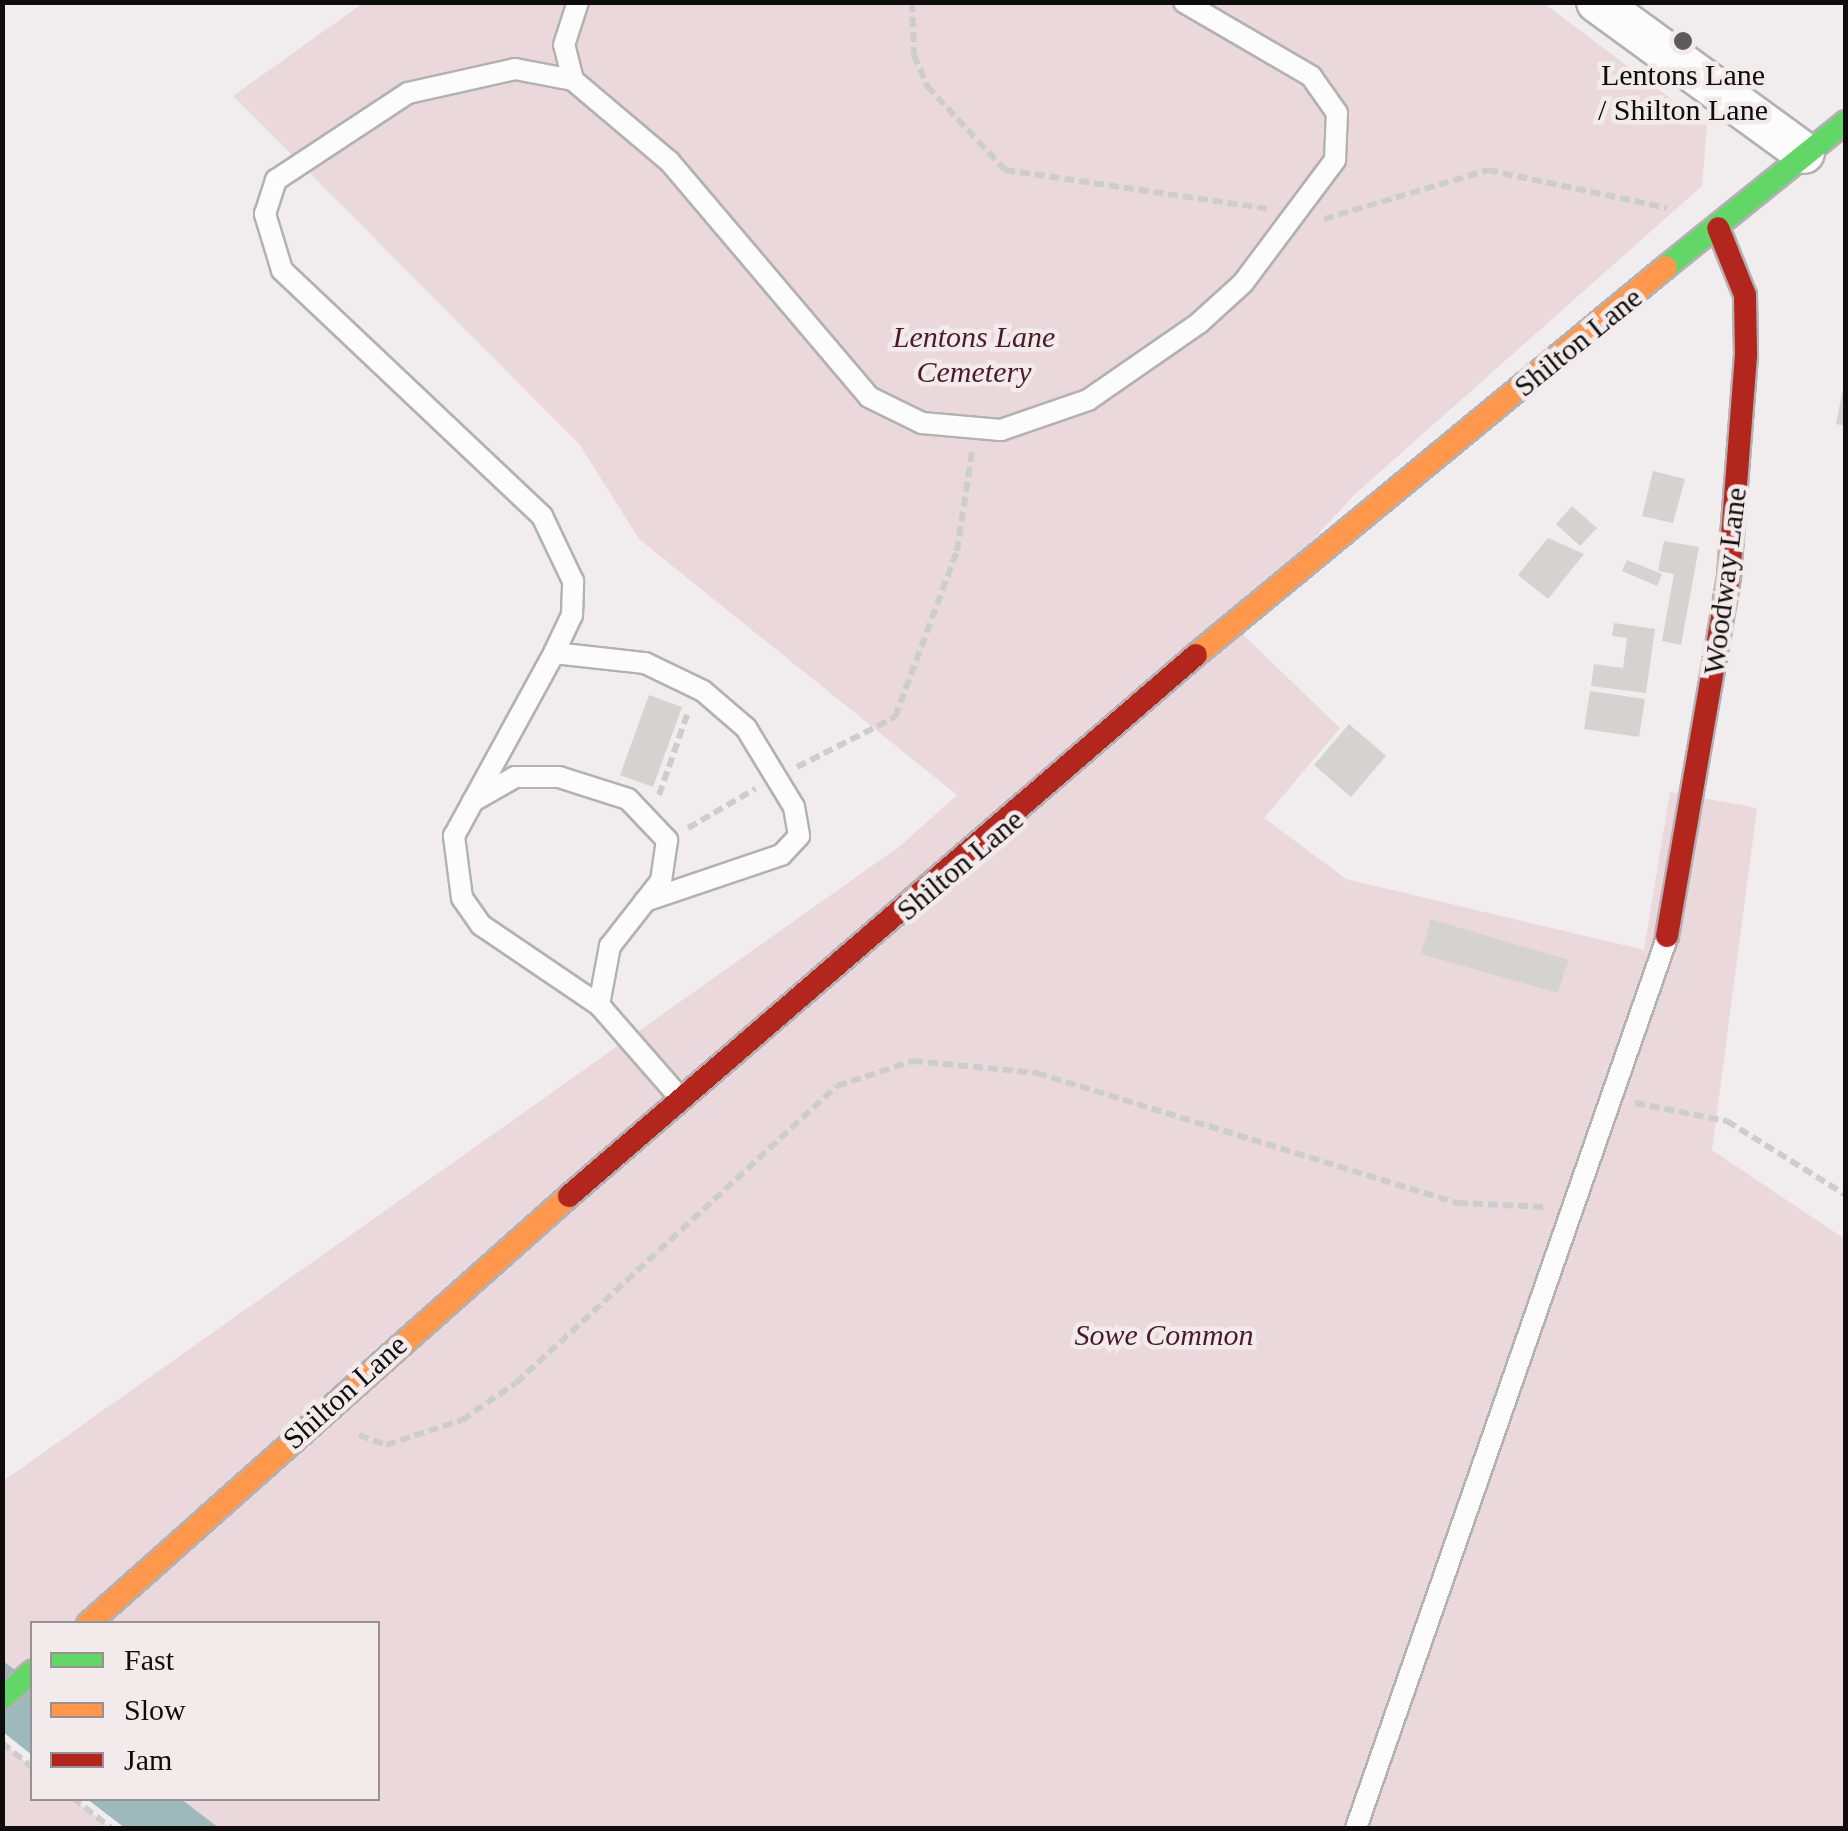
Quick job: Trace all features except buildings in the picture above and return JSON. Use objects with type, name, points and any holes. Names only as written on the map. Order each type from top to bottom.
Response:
[{"type":"street","points":[[1597,2],[1804,153]]},
{"type":"street","name":"Shilton Lane","points":[[91,1621],[311,1419],[1345,526],[1846,122]]},
{"type":"street","name":"Woodway Lane","points":[[1667,936],[1730,576],[1746,354],[1745,295],[1718,228]]},
{"type":"street","points":[[2,1698],[30,1674]]},
{"type":"lane","points":[[573,80],[564,45],[578,2]]},
{"type":"lane","points":[[683,1101],[600,1005],[482,925],[462,898],[453,871],[464,809],[554,653],[572,615],[573,581],[542,516],[282,270],[265,214],[276,180],[299,159],[408,93],[515,69],[573,80],[669,162],[848,380],[897,413],[974,432],[1032,421],[1136,372],[1243,283],[1299,215],[1335,160],[1340,132],[1328,94],[1285,58],[1184,2]]},
{"type":"lane","points":[[554,653],[645,663],[698,688],[746,728],[778,776],[799,823],[794,846],[646,902]]},
{"type":"lane","points":[[464,809],[490,788],[540,775],[628,799],[667,840],[668,866],[646,902],[610,946],[600,1005]]},
{"type":"lane","points":[[1356,1828],[1667,936]]},
{"type":"path","points":[[912,2],[914,55],[927,86],[1005,170],[1299,215],[1356,215],[1454,175],[1515,170],[1718,228]]},
{"type":"path","points":[[677,819],[687,828],[778,776],[895,717],[957,551],[974,432]]},
{"type":"path","points":[[667,810],[657,801],[698,688]]},
{"type":"path","points":[[311,1419],[386,1445],[462,1420],[516,1383],[837,1086],[913,1062],[1037,1073],[1458,1203],[1570,1208]]},
{"type":"path","points":[[1609,1098],[1727,1121],[1846,1195]]},
{"type":"path","points":[[2,1744],[30,1765]]},
{"type":"path","points":[[77,1801],[112,1828]]},
{"type":"green space","name":"Sowe Common","points":[[1542,2],[1707,126],[1702,186],[1354,495],[1234,626],[1340,728],[1264,818],[1346,879],[1644,950],[1670,792],[1757,808],[1712,1150],[1845,1239],[1845,1828],[168,1828],[134,1801],[380,1801],[380,1621],[30,1621],[30,1707],[25,1678],[3,1660],[2,1482],[900,846],[957,795],[639,539],[580,445],[233,96],[363,3]]},
{"type":"green space","points":[[3,1743],[30,1765],[30,1801],[76,1801],[111,1828],[3,1828]]},
{"type":"water","points":[[2,1660],[30,1681],[30,1753],[3,1732]]},
{"type":"water","points":[[90,1801],[184,1801],[219,1828],[125,1828]]},
{"type":"traffic: fast","points":[[1666,267],[1846,122]]},
{"type":"traffic: fast","points":[[2,1698],[30,1674]]},
{"type":"traffic: slow","points":[[1196,655],[1666,267]]},
{"type":"traffic: slow","points":[[91,1621],[569,1196]]},
{"type":"traffic: jam","points":[[1667,936],[1729,576],[1746,354],[1745,295],[1718,228]]},
{"type":"traffic: jam","points":[[569,1196],[1196,655]]},
{"type":"place","name":"Lentons Lane / Shilton Lane","points":[[1683,41]]},
{"type":"park label","name":"Lentons Lane Cemetery","points":[[974,354]]}]
